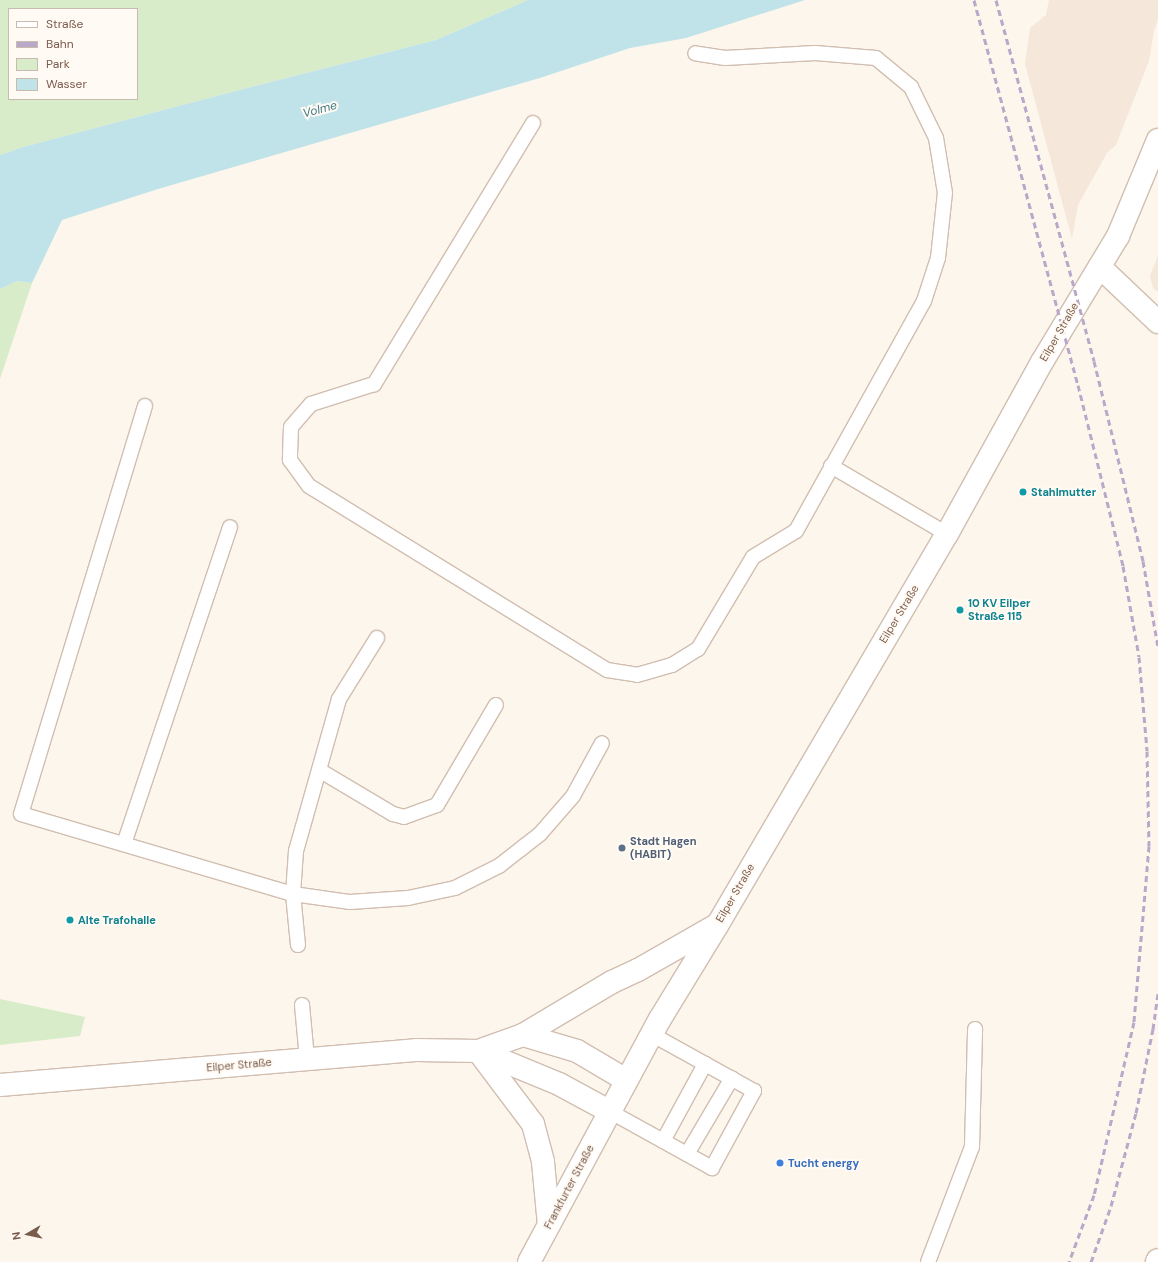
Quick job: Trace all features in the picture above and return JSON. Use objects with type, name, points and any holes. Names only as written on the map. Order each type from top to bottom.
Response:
[{"type":"street","name":"Eilper Straße","points":[[478,1051],[559,1084],[609,1111],[651,1034],[718,924],[947,534],[1087,284],[1100,267],[1124,223],[1158,140]]},
{"type":"street","points":[[1100,267],[1158,322]]},
{"type":"street","name":"Eilper Straße","points":[[0,1085],[416,1050],[478,1051],[523,1035],[612,982],[638,970],[718,924]]},
{"type":"street","points":[[523,1035],[577,1051],[626,1080]]},
{"type":"street","points":[[478,1051],[533,1124],[543,1162],[549,1225]]},
{"type":"street","name":"Frankfurter Straße","points":[[529,1262],[609,1111]]},
{"type":"lane","points":[[533,123],[374,384],[311,404],[291,427],[290,460],[308,486],[607,670],[637,675],[672,665],[698,648],[753,557],[796,531],[924,301],[938,258],[945,193],[936,138],[911,87],[876,58],[815,53],[725,58],[695,53]]},
{"type":"lane","points":[[144,406],[21,814],[293,894],[350,902],[408,898],[455,888],[499,866],[540,834],[573,796],[602,742]]},
{"type":"lane","points":[[831,466],[947,534]]},
{"type":"lane","points":[[124,844],[230,527]]},
{"type":"lane","points":[[298,945],[293,894],[296,851],[339,699],[376,638]]},
{"type":"lane","points":[[319,770],[393,814],[404,817],[437,805],[496,705]]},
{"type":"lane","points":[[302,1005],[307,1059]]},
{"type":"lane","points":[[928,1262],[972,1147],[975,1029]]},
{"type":"lane","points":[[609,1111],[712,1168],[754,1091],[651,1034]]},
{"type":"lane","points":[[663,1141],[705,1064]]},
{"type":"lane","points":[[687,1154],[732,1078]]},
{"type":"shaded area","points":[[1049,0],[1158,0],[1158,20],[1154,31],[1149,61],[1116,145],[1107,153],[1078,205],[1072,239],[1025,64],[1030,28],[1046,15]]},
{"type":"shaded area","points":[[1158,255],[1158,292],[1153,288],[1150,276]]},
{"type":"green space","points":[[0,0],[528,0],[436,40],[23,147],[0,155]]},
{"type":"green space","points":[[17,281],[32,283],[0,379],[0,289]]},
{"type":"green space","points":[[0,999],[85,1017],[80,1036],[0,1045]]},
{"type":"water","name":"Volme","points":[[528,0],[805,0],[686,38],[630,48],[543,77],[158,189],[62,220],[32,283],[17,281],[0,289],[0,155],[23,147],[436,40]]},
{"type":"railway","points":[[974,0],[1078,385],[1123,566],[1139,657],[1147,751],[1149,846],[1134,1022],[1094,1195],[1069,1262]]},
{"type":"railway","points":[[996,0],[1094,361],[1143,561],[1158,647]]},
{"type":"railway","points":[[1091,1262],[1111,1206],[1136,1113],[1153,1029],[1158,992]]},
{"type":"place","name":"Stahlmutter","points":[[1023,492]]},
{"type":"place","name":"10 KV Eilper Straße 115","points":[[960,610]]},
{"type":"place","name":"Stadt Hagen (HABIT)","points":[[622,848]]},
{"type":"place","name":"Alte Trafohalle","points":[[70,920]]},
{"type":"place","name":"Tucht energy","points":[[780,1163]]}]
